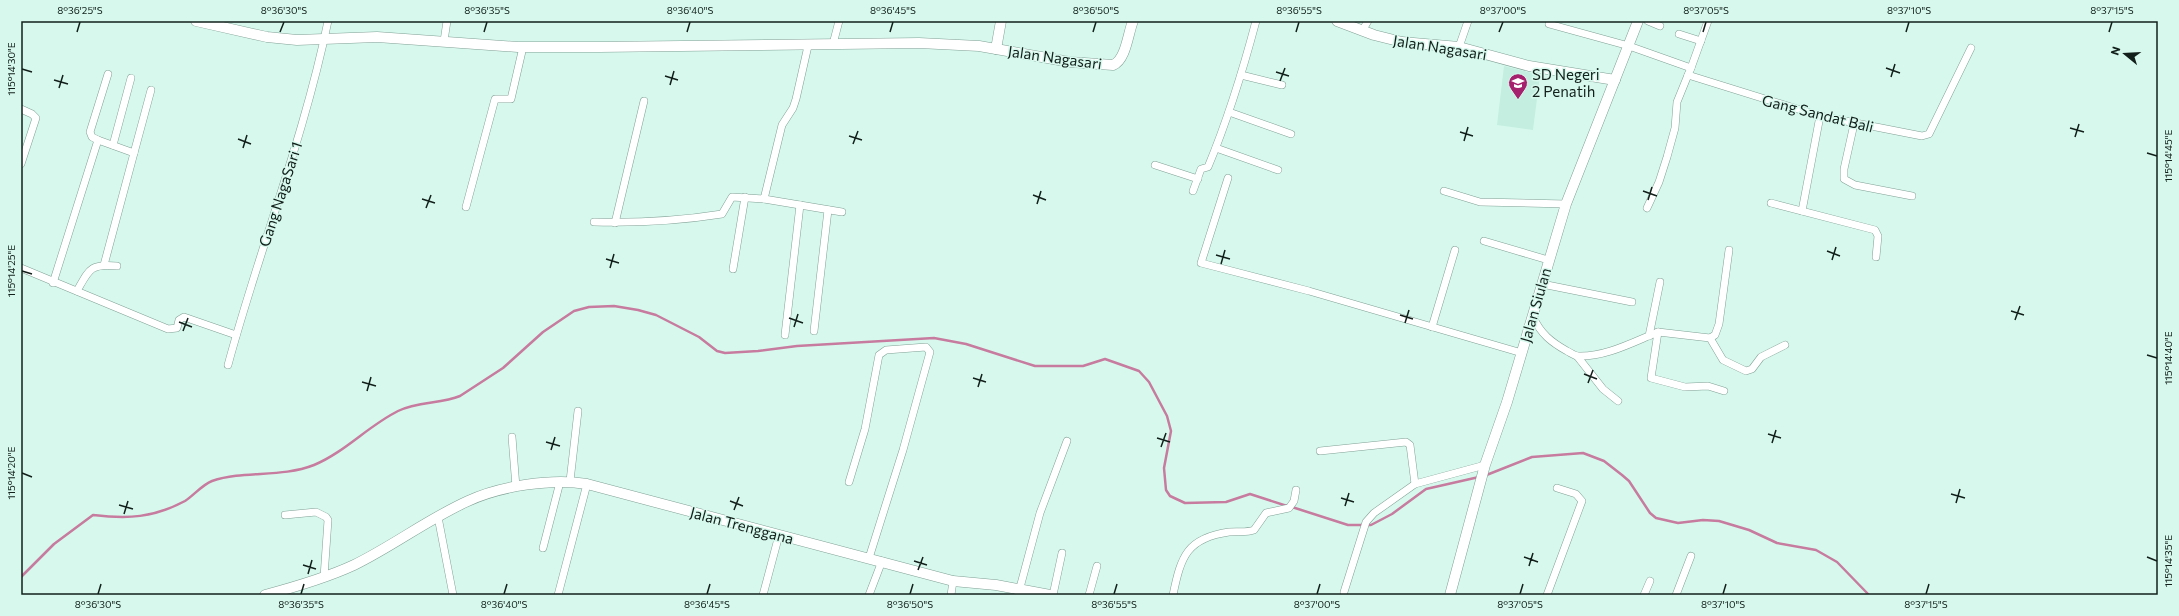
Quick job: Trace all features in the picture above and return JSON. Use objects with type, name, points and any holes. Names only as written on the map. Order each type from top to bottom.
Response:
[{"type":"street","points":[[196,21],[219,23],[280,38],[324,40],[377,37],[523,47],[808,46],[833,44],[919,43],[996,49],[1001,21]]},
{"type":"street","name":"Gang NagaSari 1","points":[[228,365],[236,335],[304,120],[328,21]]},
{"type":"street","points":[[444,41],[448,21]]},
{"type":"street","points":[[833,44],[839,21]]},
{"type":"street","name":"Jalan Nagasari","points":[[996,49],[1070,62],[1113,65],[1118,62],[1122,56],[1132,21]]},
{"type":"street","points":[[1194,191],[1201,169],[1208,167],[1216,148],[1241,75],[1256,21]]},
{"type":"street","name":"Jalan Nagasari","points":[[1337,21],[1362,31],[1402,42],[1459,47],[1529,66],[1615,80]]},
{"type":"street","points":[[1362,31],[1368,21]]},
{"type":"street","points":[[1459,47],[1468,21]]},
{"type":"street","name":"Jalan Siulan","points":[[1450,595],[1485,465],[1523,349],[1548,260],[1566,204],[1638,21]]},
{"type":"street","points":[[1648,21],[1660,26]]},
{"type":"street","points":[[1648,208],[1659,182],[1675,128],[1677,102],[1708,21]]},
{"type":"street","name":"Gang Sandat Bali","points":[[1549,24],[1629,46],[1689,72],[1820,116],[1854,124],[1922,136],[1929,134],[1971,48]]},
{"type":"street","points":[[1679,34],[1701,41]]},
{"type":"street","points":[[764,199],[782,125],[793,108],[796,99],[808,46]]},
{"type":"street","points":[[466,207],[494,99],[511,100],[523,47]]},
{"type":"street","points":[[108,74],[90,132],[92,137],[98,140],[134,153]]},
{"type":"street","points":[[1241,75],[1282,85]]},
{"type":"street","points":[[113,145],[131,78]]},
{"type":"street","points":[[104,265],[151,90]]},
{"type":"street","points":[[616,223],[644,101]]},
{"type":"street","points":[[21,109],[32,114],[36,118],[21,164]]},
{"type":"street","points":[[1229,112],[1291,134]]},
{"type":"street","points":[[1802,212],[1820,116]]},
{"type":"street","points":[[1854,124],[1844,169],[1844,179],[1855,185],[1912,196]]},
{"type":"street","points":[[54,283],[98,140]]},
{"type":"street","points":[[1216,148],[1278,170]]},
{"type":"street","points":[[1155,165],[1198,179]]},
{"type":"street","points":[[1228,178],[1201,263],[1309,291],[1432,327],[1523,349]]},
{"type":"street","points":[[1444,191],[1480,202],[1566,204]]},
{"type":"street","points":[[594,222],[616,223],[677,221],[722,214],[732,197],[764,199],[842,212]]},
{"type":"street","points":[[734,269],[745,197]]},
{"type":"street","points":[[1771,203],[1875,230],[1878,236],[1876,257]]},
{"type":"street","points":[[785,335],[800,205]]},
{"type":"street","points":[[814,331],[828,210]]},
{"type":"street","points":[[1484,241],[1548,260]]},
{"type":"street","points":[[1432,327],[1456,250]]},
{"type":"street","points":[[1577,356],[1600,353],[1628,345],[1658,332],[1710,338],[1716,335],[1719,324],[1729,250]]},
{"type":"street","points":[[77,292],[91,268],[104,265],[117,266]]},
{"type":"street","points":[[21,269],[168,328],[177,328],[179,320],[184,317],[236,335]]},
{"type":"street","points":[[1650,336],[1660,282]]},
{"type":"street","points":[[1542,284],[1632,302]]},
{"type":"street","points":[[1531,322],[1549,341],[1577,356],[1603,389],[1618,401]]},
{"type":"street","points":[[1658,332],[1651,378],[1685,387],[1708,386],[1724,391]]},
{"type":"street","points":[[1710,338],[1723,360],[1746,371],[1752,369],[1761,357],[1769,351],[1785,345]]},
{"type":"street","points":[[849,482],[865,429],[878,355],[886,350],[926,347],[930,352],[916,404],[869,558]]},
{"type":"street","points":[[543,548],[565,482],[578,411]]},
{"type":"street","points":[[512,437],[516,487]]},
{"type":"street","points":[[1018,592],[1040,513],[1067,441]]},
{"type":"street","points":[[1320,451],[1406,442],[1410,445],[1415,484]]},
{"type":"street","points":[[1344,592],[1364,527],[1374,513],[1415,484],[1485,465]]},
{"type":"street","name":"Jalan Trenggana","points":[[265,595],[324,577],[365,559],[468,500],[516,487],[565,482],[587,484],[953,581],[1018,592],[1050,595]]},
{"type":"street","points":[[558,595],[587,484]]},
{"type":"street","points":[[1547,595],[1582,501],[1576,494],[1557,488]]},
{"type":"street","points":[[1173,595],[1182,561],[1187,552],[1201,539],[1210,535],[1254,530],[1266,513],[1289,508],[1294,501],[1296,490]]},
{"type":"street","points":[[285,515],[316,512],[326,517],[328,520],[324,577]]},
{"type":"street","points":[[438,517],[453,595]]},
{"type":"street","points":[[763,595],[779,535]]},
{"type":"street","points":[[1054,595],[1062,553]]},
{"type":"street","points":[[1676,595],[1691,556]]},
{"type":"street","points":[[869,595],[882,561]]},
{"type":"street","points":[[1089,595],[1097,566]]},
{"type":"street","points":[[951,595],[953,581]]},
{"type":"street","points":[[1644,595],[1650,581]]},
{"type":"shaded area","name":"SD Negeri 2 Penatih","points":[[1504,66],[1540,75],[1533,130],[1497,125]]},
{"type":"waterway","points":[[21,577],[54,544],[93,515],[129,517],[151,514],[173,507],[185,501],[212,481],[237,476],[289,471],[314,465],[336,453],[387,417],[398,411],[413,406],[453,399],[460,396],[503,368],[543,332],[574,311],[589,307],[614,306],[656,315],[699,337],[717,351],[725,353],[758,351],[797,346],[934,338],[966,344],[1035,366],[1083,366],[1105,359],[1139,371],[1149,382],[1167,416],[1171,431],[1164,468],[1166,490],[1170,496],[1185,503],[1226,502],[1250,494],[1287,506]]},
{"type":"waterway","points":[[1484,476],[1532,457],[1583,453],[1604,461],[1629,481],[1650,513],[1656,518],[1678,523],[1703,520],[1719,521],[1749,530],[1777,543],[1816,550],[1837,562],[1869,595]]},
{"type":"waterway","points":[[1292,507],[1348,525],[1371,525],[1392,514],[1426,489],[1479,477]]},
{"type":"place","name":"SD Negeri 2 Penatih","points":[[1518,100]]}]
